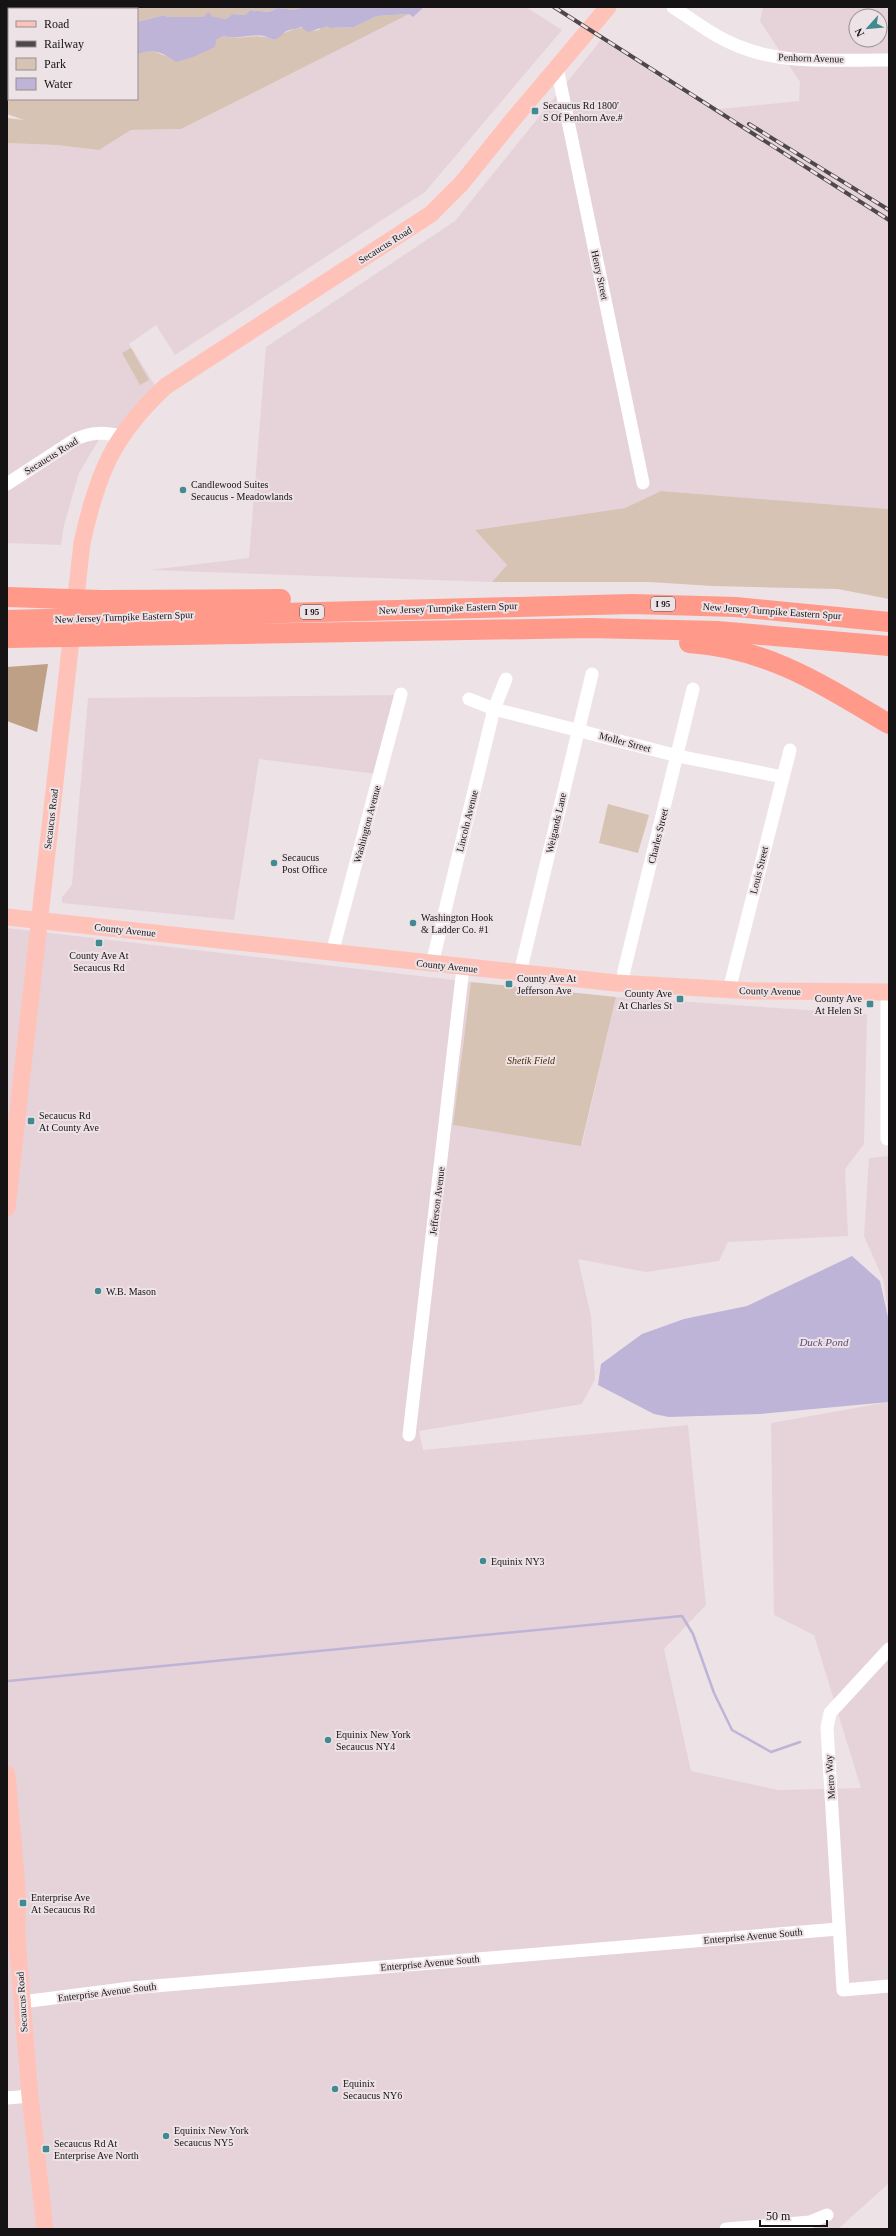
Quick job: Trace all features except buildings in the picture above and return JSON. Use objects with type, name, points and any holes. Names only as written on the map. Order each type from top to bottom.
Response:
[{"type":"highway","points":[[7,596],[101,600],[369,600],[435,608]]},
{"type":"highway","name":"New Jersey Turnpike Eastern Spur","points":[[7,620],[435,608],[674,604],[797,612],[889,622]]},
{"type":"highway","points":[[7,608],[136,609],[189,615]]},
{"type":"highway","points":[[552,628],[672,642],[719,645],[744,651],[786,666],[889,724]]},
{"type":"highway","name":"New Jersey Turnpike Eastern Spur","points":[[7,638],[146,634],[552,628],[717,631],[889,646]]},
{"type":"highway","points":[[7,652],[86,646],[146,634]]},
{"type":"main road","name":"Secaucus Road","points":[[7,1208],[79,570],[91,500],[103,467],[121,436],[145,406],[166,386],[431,214],[461,184],[608,7]]},
{"type":"main road","name":"County Avenue","points":[[7,917],[332,954],[622,983],[729,990],[888,992]]},
{"type":"main road","name":"Secaucus Road","points":[[7,1774],[17,1886],[17,1939],[22,2002],[30,2096],[45,2229]]},
{"type":"street","name":"Penhorn Avenue","points":[[673,7],[719,36],[761,54],[790,58],[889,60]]},
{"type":"street","name":"Henry Street","points":[[557,68],[643,483]]},
{"type":"street","name":"Secaucus Road","points":[[7,484],[82,436],[102,432],[121,436]]},
{"type":"street","name":"Weigands Lane","points":[[520,973],[592,674]]},
{"type":"street","name":"Lincoln Avenue","points":[[432,964],[494,708],[506,679]]},
{"type":"street","name":"Charles Street","points":[[622,983],[693,689]]},
{"type":"street","name":"Washington Avenue","points":[[332,954],[400,694]]},
{"type":"street","name":"Moller Street","points":[[469,699],[494,708],[678,756],[783,777]]},
{"type":"street","name":"Louis Street","points":[[729,990],[790,750]]},
{"type":"street","name":"Jefferson Avenue","points":[[409,1435],[463,968]]},
{"type":"street","points":[[887,1140],[888,992]]},
{"type":"street","name":"Metro Way","points":[[889,1649],[830,1713],[827,1728],[838,1929],[843,1990],[889,1986]]},
{"type":"street","name":"Enterprise Avenue South","points":[[22,2002],[154,1986],[838,1929]]},
{"type":"street","points":[[7,2098],[30,2096]]},
{"type":"street","points":[[726,2229],[810,2222],[827,2215]]},
{"type":"shaded area","points":[[419,7],[526,7],[562,30],[425,192],[175,355],[156,325],[129,344],[158,390],[120,433],[104,431],[79,473],[64,525],[61,545],[7,543],[7,143],[56,145],[99,150],[131,130],[181,129]]},
{"type":"shaded area","points":[[763,7],[889,7],[889,509],[661,491],[625,508],[475,530],[507,565],[492,582],[150,570],[249,558],[266,347],[455,221],[601,40],[711,110],[799,101],[800,82],[760,21]]},
{"type":"shaded area","points":[[48,664],[37,732],[7,721],[7,667]]},
{"type":"shaded area","points":[[400,695],[377,774],[259,759],[234,920],[62,903],[62,897],[72,885],[88,698]]},
{"type":"shaded area","points":[[7,928],[471,982],[453,1125],[582,1145],[616,997],[867,1014],[864,1144],[845,1169],[848,1236],[728,1242],[719,1261],[646,1272],[578,1259],[591,1316],[595,1379],[582,1404],[419,1431],[423,1450],[688,1425],[706,1605],[664,1649],[691,1771],[778,1790],[861,1788],[814,1635],[774,1615],[771,1423],[889,1402],[889,2183],[838,2229],[7,2229]]},
{"type":"shaded area","points":[[889,1156],[889,1317],[883,1279],[864,1236],[869,1158]]},
{"type":"green space","points":[[7,7],[304,7],[294,10],[278,8],[269,12],[250,10],[245,15],[232,14],[226,19],[204,17],[168,17],[164,15],[138,22],[138,8],[8,8],[7,53]]},
{"type":"green space","points":[[409,14],[181,129],[131,130],[99,150],[56,145],[7,143],[7,118],[24,120],[7,114],[7,66],[8,100],[138,100],[138,54],[143,52],[152,51],[170,56],[190,50],[224,36],[236,38],[260,36],[272,39],[285,32],[300,28],[319,30],[321,26],[327,26],[330,28],[354,27],[377,16]]},
{"type":"green space","points":[[131,348],[149,380],[140,385],[122,353]]},
{"type":"green space","points":[[661,491],[889,509],[889,599],[838,589],[713,586],[649,582],[492,582],[507,565],[475,530],[625,508]]},
{"type":"green space","points":[[608,804],[649,815],[638,853],[599,843]]},
{"type":"green space","name":"Shetik Field","points":[[471,982],[616,997],[581,1146],[453,1125]]},
{"type":"water","points":[[304,7],[424,7],[413,17],[409,14],[377,16],[354,27],[330,28],[327,26],[308,32],[301,27],[289,30],[276,39],[264,36],[224,36],[216,40],[215,47],[193,57],[176,62],[167,56],[152,51],[147,51],[138,55],[138,22],[164,15],[168,17],[204,17],[208,12],[213,17],[226,19],[232,14],[245,15],[250,10],[269,12],[278,8],[294,10]]},
{"type":"water","name":"Duck Pond","points":[[852,1256],[880,1281],[889,1322],[889,1402],[760,1414],[669,1417],[654,1414],[598,1385],[601,1364],[642,1334],[684,1319],[747,1306]]},
{"type":"waterway","points":[[8,1681],[682,1616],[693,1634],[714,1693],[732,1730],[771,1752],[800,1742]]},
{"type":"railway","points":[[554,7],[889,220]]},
{"type":"railway","points":[[749,124],[889,210]]},
{"type":"place","name":"Secaucus Rd 1800' S Of Penhorn Ave.#","points":[[535,111]]},
{"type":"place","name":"Candlewood Suites Secaucus - Meadowlands","points":[[183,490]]},
{"type":"place","name":"Secaucus Post Office","points":[[274,863]]},
{"type":"place","name":"Washington Hook & Ladder Co. #1","points":[[413,923]]},
{"type":"place","name":"County Ave At Secaucus Rd","points":[[99,943]]},
{"type":"place","name":"County Ave At Jefferson Ave","points":[[509,984]]},
{"type":"place","name":"County Ave At Charles St","points":[[680,999]]},
{"type":"place","name":"County Ave At Helen St","points":[[870,1004]]},
{"type":"place","name":"Secaucus Rd At County Ave","points":[[31,1121]]},
{"type":"place","name":"W.B. Mason","points":[[98,1291]]},
{"type":"place","name":"Equinix NY3","points":[[483,1561]]},
{"type":"place","name":"Equinix New York Secaucus NY4","points":[[328,1740]]},
{"type":"place","name":"Enterprise Ave At Secaucus Rd","points":[[23,1903]]},
{"type":"place","name":"Equinix Secaucus NY6","points":[[335,2089]]},
{"type":"place","name":"Equinix New York Secaucus NY5","points":[[166,2136]]},
{"type":"place","name":"Secaucus Rd At Enterprise Ave North","points":[[46,2149]]}]
